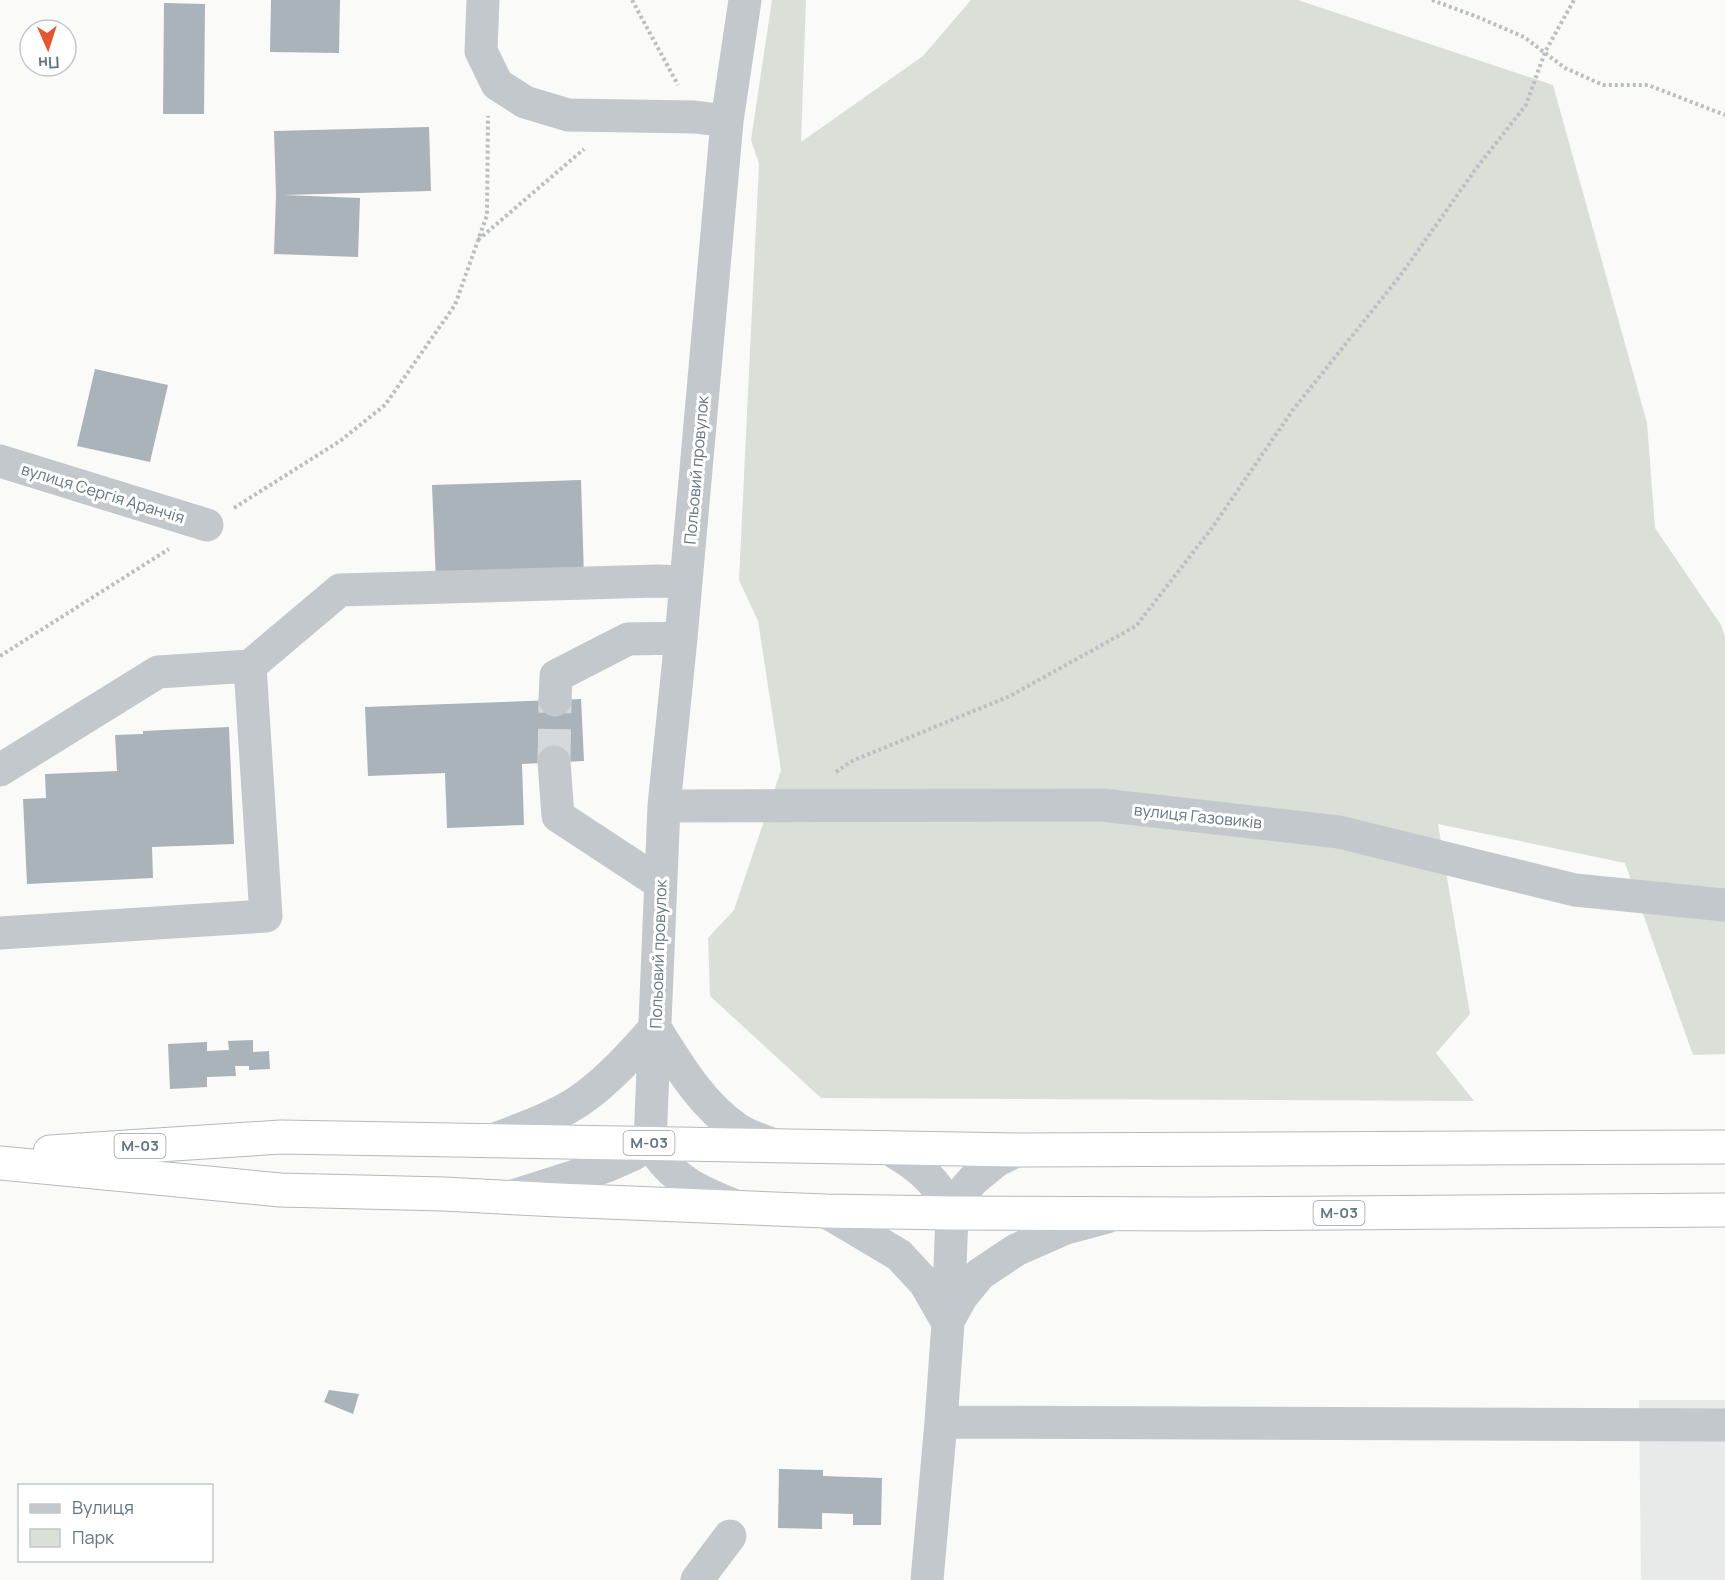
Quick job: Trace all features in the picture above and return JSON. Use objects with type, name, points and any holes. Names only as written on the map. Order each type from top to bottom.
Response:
[{"type":"highway","name":"М-03","points":[[0,1155],[281,1137],[1018,1150],[1725,1147]]},
{"type":"highway","name":"М-03","points":[[0,1163],[280,1190],[510,1197],[825,1211],[1117,1214],[1725,1210]]},
{"type":"street","points":[[483,0],[481,51],[497,84],[525,102],[568,115],[711,119]]},
{"type":"street","name":"Польовий провулок","points":[[650,1143],[664,806],[686,582],[711,119],[745,0]]},
{"type":"street","name":"вулиця Сергія Аранчія","points":[[0,461],[207,525]]},
{"type":"street","points":[[0,770],[158,672],[250,666],[340,590],[686,582]]},
{"type":"street","points":[[555,700],[556,676],[628,639],[681,638]]},
{"type":"street","points":[[0,933],[266,916],[250,666]]},
{"type":"street","points":[[554,762],[558,816],[660,883]]},
{"type":"street","name":"вулиця Газовиків","points":[[664,806],[1102,806],[1339,832],[1575,890],[1725,905]]},
{"type":"street","points":[[490,1141],[541,1121],[579,1101],[621,1065],[655,1028],[688,1080],[713,1109],[737,1129],[774,1145]]},
{"type":"street","points":[[510,1197],[607,1166],[632,1155],[650,1143],[661,1161],[682,1180],[704,1193],[738,1207]]},
{"type":"street","points":[[886,1148],[923,1172],[936,1186],[952,1213]]},
{"type":"street","points":[[927,1580],[948,1323],[952,1213],[960,1195],[972,1180],[996,1161],[1018,1150]]},
{"type":"street","points":[[825,1211],[899,1255],[925,1283],[948,1323]]},
{"type":"street","points":[[948,1323],[962,1296],[980,1274],[1016,1250],[1066,1228],[1117,1214]]},
{"type":"street","points":[[941,1422],[1725,1425]]},
{"type":"street","points":[[698,1580],[730,1536]]},
{"type":"path","points":[[632,0],[711,119]]},
{"type":"path","points":[[1432,0],[1524,37],[1565,68],[1603,85],[1648,85],[1725,115]]},
{"type":"path","points":[[832,774],[852,761],[1010,696],[1136,626],[1212,528],[1292,411],[1400,276],[1475,170],[1526,105],[1545,52],[1574,0]]},
{"type":"path","points":[[0,656],[340,441],[385,405],[454,304],[487,215],[489,66]]},
{"type":"path","points":[[478,241],[623,115]]},
{"type":"shaded area","points":[[1639,1400],[1725,1400],[1725,1580],[1641,1580]]},
{"type":"green space","points":[[772,0],[806,0],[801,142],[923,56],[971,0],[1298,0],[1553,85],[1647,423],[1655,528],[1721,625],[1725,637],[1725,1054],[1693,1055],[1625,863],[1438,824],[1470,1014],[1436,1053],[1474,1101],[821,1098],[710,996],[708,938],[734,910],[781,770],[758,621],[739,580],[759,164],[751,140]]},
{"type":"building","points":[[271,0],[340,0],[339,53],[270,52]]},
{"type":"building","points":[[164,3],[205,4],[204,114],[163,114]]},
{"type":"building","points":[[429,127],[431,191],[284,195],[360,198],[358,257],[274,254],[276,195],[274,131]]},
{"type":"building","points":[[95,369],[168,385],[150,462],[77,446]]},
{"type":"building","points":[[581,480],[584,577],[436,582],[432,485]]},
{"type":"building","points":[[581,699],[584,761],[522,764],[524,825],[447,828],[445,773],[368,776],[365,707]]},
{"type":"building","points":[[229,727],[234,844],[152,847],[153,878],[27,884],[23,799],[46,798],[45,774],[117,771],[115,735],[143,734],[143,731]]},
{"type":"building","points":[[253,1040],[253,1052],[269,1051],[270,1069],[249,1070],[249,1066],[235,1066],[236,1076],[207,1077],[207,1087],[170,1089],[168,1044],[207,1042],[207,1051],[229,1050],[228,1041]]},
{"type":"building","points":[[329,1390],[359,1394],[353,1414],[324,1402]]},
{"type":"building","points":[[779,1469],[823,1470],[823,1476],[882,1478],[881,1525],[853,1525],[853,1514],[822,1513],[822,1529],[778,1528]]},
{"type":"tunnel","points":[[554,762],[555,700]]}]
